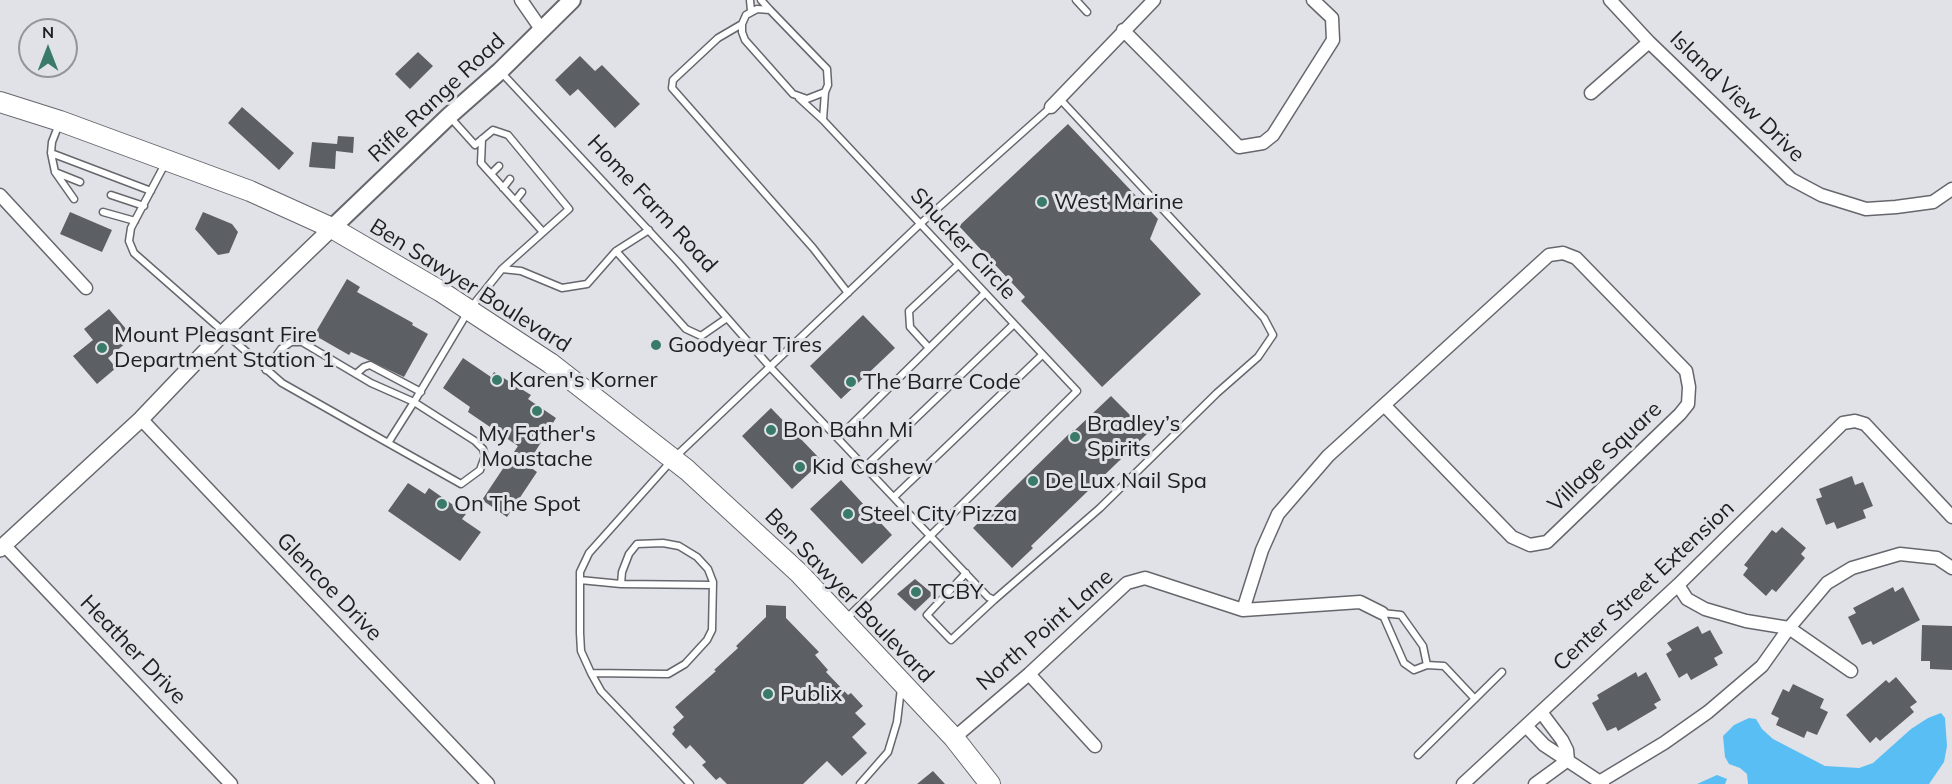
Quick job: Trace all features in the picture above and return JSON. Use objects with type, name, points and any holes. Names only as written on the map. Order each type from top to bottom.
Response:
[{"type":"main road","name":"Rifle Range Road","points":[[332,228],[449,116],[500,71],[572,0]]},
{"type":"main road","name":"Ben Sawyer Boulevard","points":[[0,102],[60,121],[250,190],[332,228],[469,310],[550,363],[673,459],[799,573],[954,738],[990,784]]},
{"type":"street","points":[[521,0],[542,29]]},
{"type":"street","points":[[1055,103],[1154,0]]},
{"type":"street","points":[[1123,30],[1239,147],[1263,143],[1273,135],[1333,40],[1332,18],[1313,0]]},
{"type":"street","name":"Island View Drive","points":[[1610,0],[1649,42],[1791,179],[1821,195],[1866,209],[1934,202],[1952,189]]},
{"type":"street","points":[[1592,93],[1649,42]]},
{"type":"street","points":[[2,201],[86,288]]},
{"type":"street","points":[[2,547],[141,419],[223,333],[332,228]]},
{"type":"street","name":"Village Square","points":[[1243,610],[1262,550],[1278,514],[1328,456],[1384,405],[1549,255],[1563,253],[1576,258],[1686,371],[1689,387],[1688,404],[1680,414],[1547,542],[1530,545],[1512,537],[1384,405]]},
{"type":"street","name":"Glencoe Drive","points":[[141,419],[488,784]]},
{"type":"street","name":"Center Street Extension","points":[[1463,784],[1678,585],[1843,423],[1855,421],[1865,424],[1952,518]]},
{"type":"street","name":"Heather Drive","points":[[2,547],[231,784]]},
{"type":"street","points":[[1526,726],[1544,745],[1602,782],[1708,712],[1762,666],[1788,628],[1827,583],[1852,568],[1900,554],[1937,558],[1952,568]]},
{"type":"street","name":"North Point Lane","points":[[954,738],[1029,674],[1127,583],[1145,578],[1243,610],[1359,602],[1382,613]]},
{"type":"street","points":[[1678,585],[1687,599],[1705,609],[1746,621],[1788,628],[1851,671]]},
{"type":"street","points":[[1029,674],[1095,746]]},
{"type":"street","points":[[1541,712],[1567,750],[1568,760]]},
{"type":"street","points":[[1535,784],[1568,760]]},
{"type":"lane","points":[[750,0],[751,11]]},
{"type":"lane","points":[[761,0],[827,69],[828,85],[825,92],[823,120]]},
{"type":"lane","points":[[1076,0],[1087,12]]},
{"type":"lane","points":[[770,10],[751,11],[746,15],[742,24],[718,38],[673,80],[672,88],[813,248],[848,293]]},
{"type":"lane","name":"Shucker Circle","points":[[742,24],[745,40],[793,94],[823,120],[1077,391],[930,536]]},
{"type":"lane","name":"Home Farm Road","points":[[500,71],[649,230],[771,368],[988,597],[994,600]]},
{"type":"lane","points":[[799,98],[807,99],[825,92]]},
{"type":"lane","points":[[690,784],[601,691],[591,674],[581,651],[580,572],[589,553],[673,459],[920,224],[1055,103],[1264,318],[1273,335],[1258,357],[1217,393],[1100,508],[951,640],[927,615],[966,573]]},
{"type":"lane","points":[[388,443],[469,310],[502,268],[569,209],[538,177],[529,161],[508,135],[493,130],[475,145],[449,116]]},
{"type":"lane","points":[[60,121],[52,142],[51,153],[55,172],[74,199]]},
{"type":"lane","points":[[482,139],[481,163],[543,232]]},
{"type":"lane","points":[[512,153],[519,148]]},
{"type":"lane","points":[[51,153],[151,191]]},
{"type":"lane","points":[[167,161],[135,221],[129,241],[134,253],[223,333],[266,370],[282,383],[461,484],[480,470],[485,456],[483,449],[475,441],[414,402],[356,374],[302,342],[291,342],[281,349],[266,370]]},
{"type":"lane","points":[[524,166],[529,161]]},
{"type":"lane","points":[[491,174],[499,166]]},
{"type":"lane","points":[[55,172],[80,182]]},
{"type":"lane","points":[[503,188],[510,179]]},
{"type":"lane","points":[[515,201],[522,192]]},
{"type":"lane","points":[[111,195],[144,206]]},
{"type":"lane","points":[[530,217],[537,210]]},
{"type":"lane","points":[[103,212],[135,221]]},
{"type":"lane","points":[[502,268],[521,271],[562,288],[587,284],[616,251],[649,230]]},
{"type":"lane","points":[[616,251],[686,329],[701,336],[727,318]]},
{"type":"lane","points":[[929,348],[910,327],[909,311],[958,265]]},
{"type":"lane","points":[[838,438],[985,293]]},
{"type":"lane","points":[[865,467],[1014,324]]},
{"type":"lane","points":[[894,497],[1042,355]]},
{"type":"lane","points":[[356,374],[370,365],[421,392]]},
{"type":"lane","points":[[844,621],[930,536]]},
{"type":"lane","points":[[591,674],[668,674],[685,664],[707,640],[712,630],[713,585],[708,569],[697,557],[679,546],[663,543],[638,544],[629,554],[622,572],[621,584]]},
{"type":"lane","points":[[580,580],[621,584],[713,585]]},
{"type":"lane","points":[[1427,665],[1423,646],[1401,615],[1382,613],[1404,663],[1414,670],[1427,665],[1444,666],[1475,699]]},
{"type":"lane","points":[[1418,755],[1502,672]]},
{"type":"lane","points":[[860,784],[888,752],[897,722],[902,682]]},
{"type":"water","points":[[1941,713],[1945,718],[1947,746],[1944,762],[1929,784],[1748,784],[1747,774],[1740,768],[1729,764],[1725,757],[1723,736],[1734,725],[1749,718],[1756,719],[1762,729],[1773,739],[1825,766],[1859,768],[1873,763],[1911,729]]},
{"type":"water","points":[[1717,775],[1727,779],[1725,784],[1697,784]]},
{"type":"building","points":[[418,52],[433,66],[410,89],[395,74]]},
{"type":"building","points":[[580,56],[595,71],[602,65],[640,104],[615,128],[578,89],[570,96],[555,80]]},
{"type":"building","points":[[242,107],[294,153],[279,170],[228,123]]},
{"type":"building","points":[[1068,124],[1158,219],[1150,239],[1201,294],[1102,387],[1021,301],[1025,297],[959,226]]},
{"type":"building","points":[[338,136],[354,137],[353,153],[336,151],[335,169],[309,167],[312,142],[337,144]]},
{"type":"building","points":[[70,212],[112,230],[102,252],[60,234]]},
{"type":"building","points":[[203,212],[232,224],[238,232],[229,253],[218,255],[195,229]]},
{"type":"building","points":[[347,279],[360,287],[357,292],[413,323],[412,325],[428,334],[404,377],[351,352],[349,355],[314,335]]},
{"type":"building","name":"Mount Pleasant Fire Department Station 1","points":[[109,309],[133,337],[108,358],[116,368],[97,384],[73,356],[93,340],[84,329]]},
{"type":"building","points":[[863,315],[895,348],[841,399],[810,366]]},
{"type":"building","points":[[463,358],[491,377],[494,372],[531,395],[528,399],[556,418],[527,465],[537,472],[507,517],[482,500],[518,446],[468,412],[470,407],[443,388]]},
{"type":"building","points":[[1111,396],[1148,433],[1031,546],[1033,548],[1012,568],[973,528]]},
{"type":"building","points":[[771,408],[822,461],[792,489],[742,436]]},
{"type":"building","points":[[1852,476],[1855,485],[1863,482],[1873,506],[1863,510],[1866,518],[1837,529],[1834,522],[1826,525],[1816,499],[1822,497],[1819,489]]},
{"type":"building","points":[[841,480],[892,535],[862,564],[810,509]]},
{"type":"building","points":[[408,483],[425,494],[429,488],[466,514],[462,519],[481,532],[460,561],[388,511]]},
{"type":"building","points":[[1782,527],[1806,548],[1801,554],[1805,558],[1776,592],[1772,589],[1766,596],[1743,575],[1748,568],[1744,565],[1772,530],[1776,533]]},
{"type":"building","points":[[915,579],[933,594],[915,611],[897,594]]},
{"type":"building","points":[[1893,587],[1895,592],[1903,587],[1920,620],[1873,645],[1871,641],[1862,645],[1848,617],[1856,613],[1853,608]]},
{"type":"building","name":"Publix","points":[[766,605],[786,606],[786,618],[819,652],[815,655],[828,670],[826,672],[848,695],[851,693],[863,706],[855,713],[866,724],[852,737],[867,753],[842,776],[827,761],[803,784],[727,784],[720,777],[716,780],[702,765],[706,762],[690,745],[686,749],[672,734],[675,730],[673,727],[684,717],[675,707],[716,671],[714,670],[738,648],[736,646],[766,617]]},
{"type":"building","points":[[1922,625],[1952,626],[1952,670],[1930,669],[1930,661],[1921,661]]},
{"type":"building","points":[[1698,626],[1702,634],[1710,630],[1723,653],[1714,658],[1718,665],[1691,680],[1687,673],[1679,678],[1666,654],[1672,650],[1667,643]]},
{"type":"building","points":[[1636,672],[1638,677],[1646,672],[1661,700],[1654,704],[1657,708],[1618,731],[1616,727],[1607,731],[1592,703],[1599,699],[1597,695]]},
{"type":"building","points":[[1896,677],[1917,702],[1910,707],[1914,712],[1880,741],[1876,737],[1870,743],[1846,715],[1886,680],[1889,683]]},
{"type":"building","points":[[1793,684],[1824,699],[1820,708],[1828,712],[1817,735],[1807,731],[1804,738],[1776,725],[1779,718],[1771,714],[1783,689],[1789,692]]},
{"type":"building","points":[[933,771],[945,784],[917,784]]},
{"type":"place","name":"West Marine","points":[[1042,202]]},
{"type":"place","name":"Goodyear Tires","points":[[656,345]]},
{"type":"place","name":"Mount Pleasant Fire Department Station 1","points":[[102,348]]},
{"type":"place","name":"Karen's Korner","points":[[497,380]]},
{"type":"place","name":"The Barre Code","points":[[851,382]]},
{"type":"place","name":"My Father's Moustache","points":[[537,411]]},
{"type":"place","name":"Bon Bahn Mi","points":[[771,430]]},
{"type":"place","name":"Bradley’s Spirits","points":[[1075,437]]},
{"type":"place","name":"Kid Cashew","points":[[800,467]]},
{"type":"place","name":"De Lux Nail Spa","points":[[1033,481]]},
{"type":"place","name":"On The Spot","points":[[442,504]]},
{"type":"place","name":"Steel City Pizza","points":[[848,514]]},
{"type":"place","name":"TCBY","points":[[916,592]]},
{"type":"place","name":"Publix","points":[[768,694]]}]
